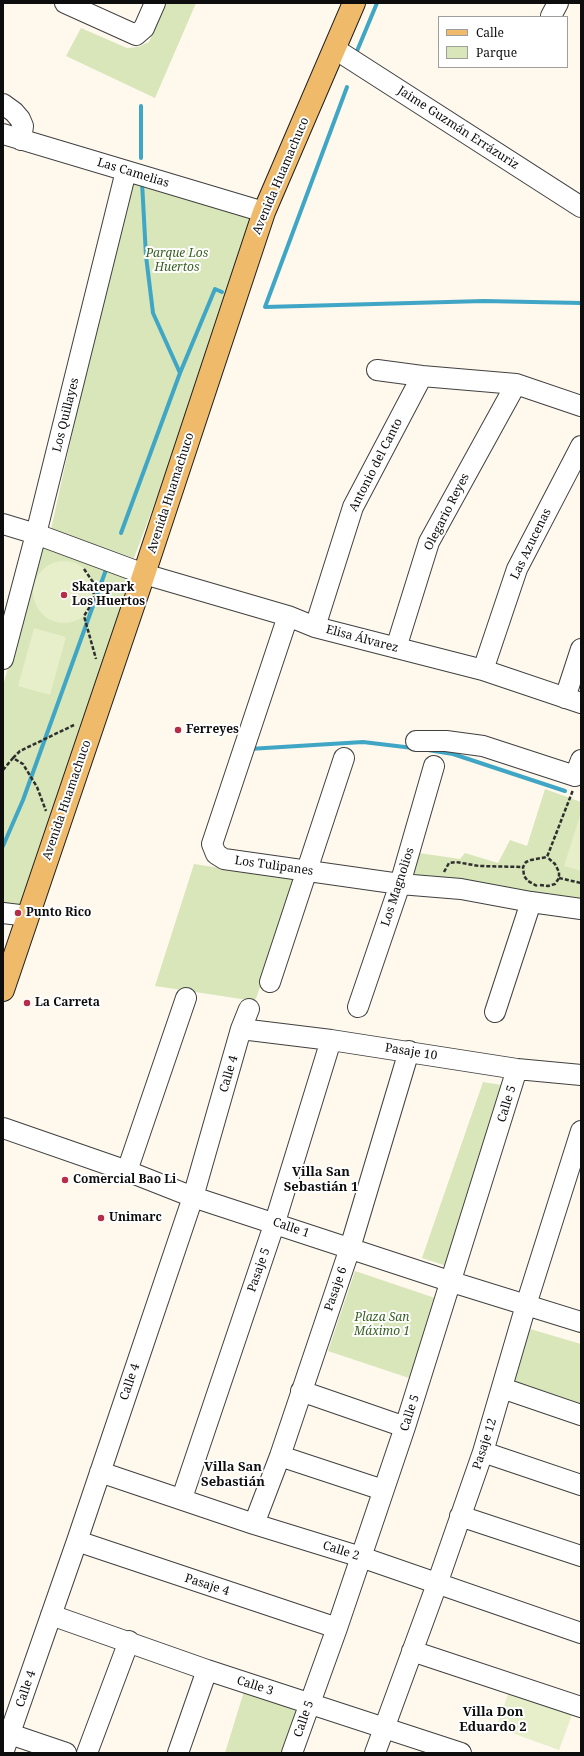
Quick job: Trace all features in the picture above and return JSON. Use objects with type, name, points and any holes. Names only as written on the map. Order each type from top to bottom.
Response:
[{"type":"main road","name":"Avenida Huamachuco","points":[[3,990],[144,574],[264,212],[336,49],[354,3]]},
{"type":"street","points":[[71,4],[136,34],[144,28],[155,3]]},
{"type":"street","name":"Jaime Guzmán Errázuriz","points":[[336,49],[581,207]]},
{"type":"street","points":[[3,104],[14,112],[20,119],[23,126],[12,137]]},
{"type":"street","name":"Las Camelias","points":[[12,137],[264,212]]},
{"type":"street","name":"Los Quillayes","points":[[3,659],[36,534],[126,171]]},
{"type":"street","points":[[377,370],[422,376],[516,384],[581,406]]},
{"type":"street","name":"Antonio del Canto","points":[[316,627],[353,507],[422,376]]},
{"type":"street","name":"Olegario Reyes","points":[[396,648],[429,542],[516,384]]},
{"type":"street","name":"Las Azucenas","points":[[484,670],[517,570],[581,446]]},
{"type":"street","name":"Elisa Álvarez","points":[[3,524],[36,534],[144,574],[288,616],[316,627],[484,670],[573,700]]},
{"type":"street","name":"Los Tulipanes","points":[[288,616],[212,844],[216,854],[224,859],[400,884],[534,894],[581,909]]},
{"type":"street","points":[[573,700],[581,650]]},
{"type":"street","points":[[416,741],[446,741],[484,746],[578,768]]},
{"type":"street","points":[[270,982],[344,758]]},
{"type":"street","name":"Los Magnolios","points":[[358,1007],[400,884],[434,766]]},
{"type":"street","points":[[495,1012],[534,894]]},
{"type":"street","points":[[3,913],[28,916]]},
{"type":"street","points":[[127,1171],[186,998]]},
{"type":"street","name":"Calle 4","points":[[3,1753],[77,1541],[193,1197],[241,1029],[249,1009]]},
{"type":"street","name":"Pasaje 10","points":[[241,1029],[409,1051],[517,1069],[581,1075]]},
{"type":"street","name":"Pasaje 5","points":[[182,1498],[275,1222],[331,1040]]},
{"type":"street","name":"Pasaje 6","points":[[254,1524],[280,1456],[350,1248],[409,1051]]},
{"type":"street","name":"Calle 5","points":[[292,1753],[337,1628],[405,1427],[452,1282],[517,1069]]},
{"type":"street","name":"Calle 1","points":[[3,1128],[127,1171],[193,1197],[275,1222],[452,1282],[581,1322]]},
{"type":"street","name":"Pasaje 12","points":[[375,1753],[437,1584],[482,1452],[526,1305],[581,1131]]},
{"type":"street","points":[[502,1388],[581,1415]]},
{"type":"street","points":[[301,1391],[405,1427]]},
{"type":"street","points":[[482,1452],[581,1485]]},
{"type":"street","points":[[280,1456],[383,1490]]},
{"type":"street","name":"Calle 2","points":[[100,1472],[182,1498],[254,1524],[361,1557],[581,1632]]},
{"type":"street","points":[[460,1516],[581,1556]]},
{"type":"street","name":"Pasaje 4","points":[[77,1541],[337,1628]]},
{"type":"street","name":"Calle 3","points":[[51,1615],[129,1641],[207,1670],[449,1751]]},
{"type":"street","points":[[87,1753],[129,1641]]},
{"type":"street","points":[[412,1651],[581,1707]]},
{"type":"street","points":[[178,1753],[207,1670]]},
{"type":"street","points":[[10,1734],[66,1753]]},
{"type":"path","points":[[82,567],[93,582],[94,600],[84,616],[97,659]]},
{"type":"path","points":[[3,770],[20,751],[76,724]]},
{"type":"path","points":[[13,758],[24,764],[37,787]]},
{"type":"path","points":[[547,857],[570,797],[578,768]]},
{"type":"path","points":[[547,857],[555,864],[559,872],[558,878],[555,884],[548,886],[534,894],[523,872],[523,867],[526,862],[547,857]]},
{"type":"path","points":[[438,887],[446,866],[456,862],[479,866],[523,867]]},
{"type":"path","points":[[558,878],[581,883]]},
{"type":"green space","points":[[166,3],[196,3],[155,98],[66,56],[81,28],[127,48],[138,47],[149,42]]},
{"type":"green space","name":"Parque Los Huertos","points":[[129,178],[262,218],[134,558],[51,529]]},
{"type":"green space","points":[[42,540],[132,574],[64,774],[25,914],[3,911],[3,686]]},
{"type":"green space","name":"Skatepark Los Huertos","points":[[64,561],[81,566],[86,570],[90,575],[95,592],[90,609],[86,614],[81,618],[64,623],[47,618],[42,614],[38,609],[33,592],[38,575],[42,570],[47,566]]},
{"type":"green space","points":[[34,628],[66,637],[50,695],[18,686]]},
{"type":"green space","points":[[545,789],[581,802],[581,899],[412,877],[419,853],[460,859],[465,853],[498,863],[510,840],[527,846]]},
{"type":"green space","points":[[581,812],[581,871],[564,866]]},
{"type":"green space","points":[[194,864],[300,880],[255,1001],[155,986]]},
{"type":"green space","points":[[483,1082],[508,1086],[447,1266],[422,1258]]},
{"type":"green space","name":"Plaza San Máximo 1","points":[[355,1271],[435,1298],[409,1378],[328,1351]]},
{"type":"green space","points":[[530,1329],[581,1344],[581,1409],[511,1385]]},
{"type":"green space","points":[[245,1688],[297,1708],[283,1753],[225,1753]]},
{"type":"green space","points":[[509,1692],[572,1715],[559,1750],[496,1727]]},
{"type":"waterway","points":[[357,51],[377,3]]},
{"type":"waterway","points":[[347,87],[265,307],[484,301],[581,303]]},
{"type":"waterway","points":[[141,106],[141,158]]},
{"type":"waterway","points":[[142,182],[146,256],[153,313],[180,373]]},
{"type":"waterway","points":[[121,533],[180,373],[215,289],[222,292]]},
{"type":"waterway","points":[[3,846],[23,800],[107,567]]},
{"type":"waterway","points":[[249,749],[363,742],[413,748]]},
{"type":"waterway","points":[[428,750],[453,754],[565,791]]},
{"type":"place","name":"Skatepark Los Huertos","points":[[64,595]]},
{"type":"place","name":"Ferreyes","points":[[178,730]]},
{"type":"place","name":"Punto Rico","points":[[18,913]]},
{"type":"place","name":"La Carreta","points":[[27,1003]]},
{"type":"place","name":"Comercial Bao Li","points":[[65,1180]]},
{"type":"place","name":"Unimarc","points":[[101,1218]]},
{"type":"district","name":"Villa San Sebastián 1","points":[[321,1180]]},
{"type":"district","name":"Villa San Sebastián","points":[[233,1474]]},
{"type":"district","name":"Villa Don Eduardo 2","points":[[493,1720]]}]
